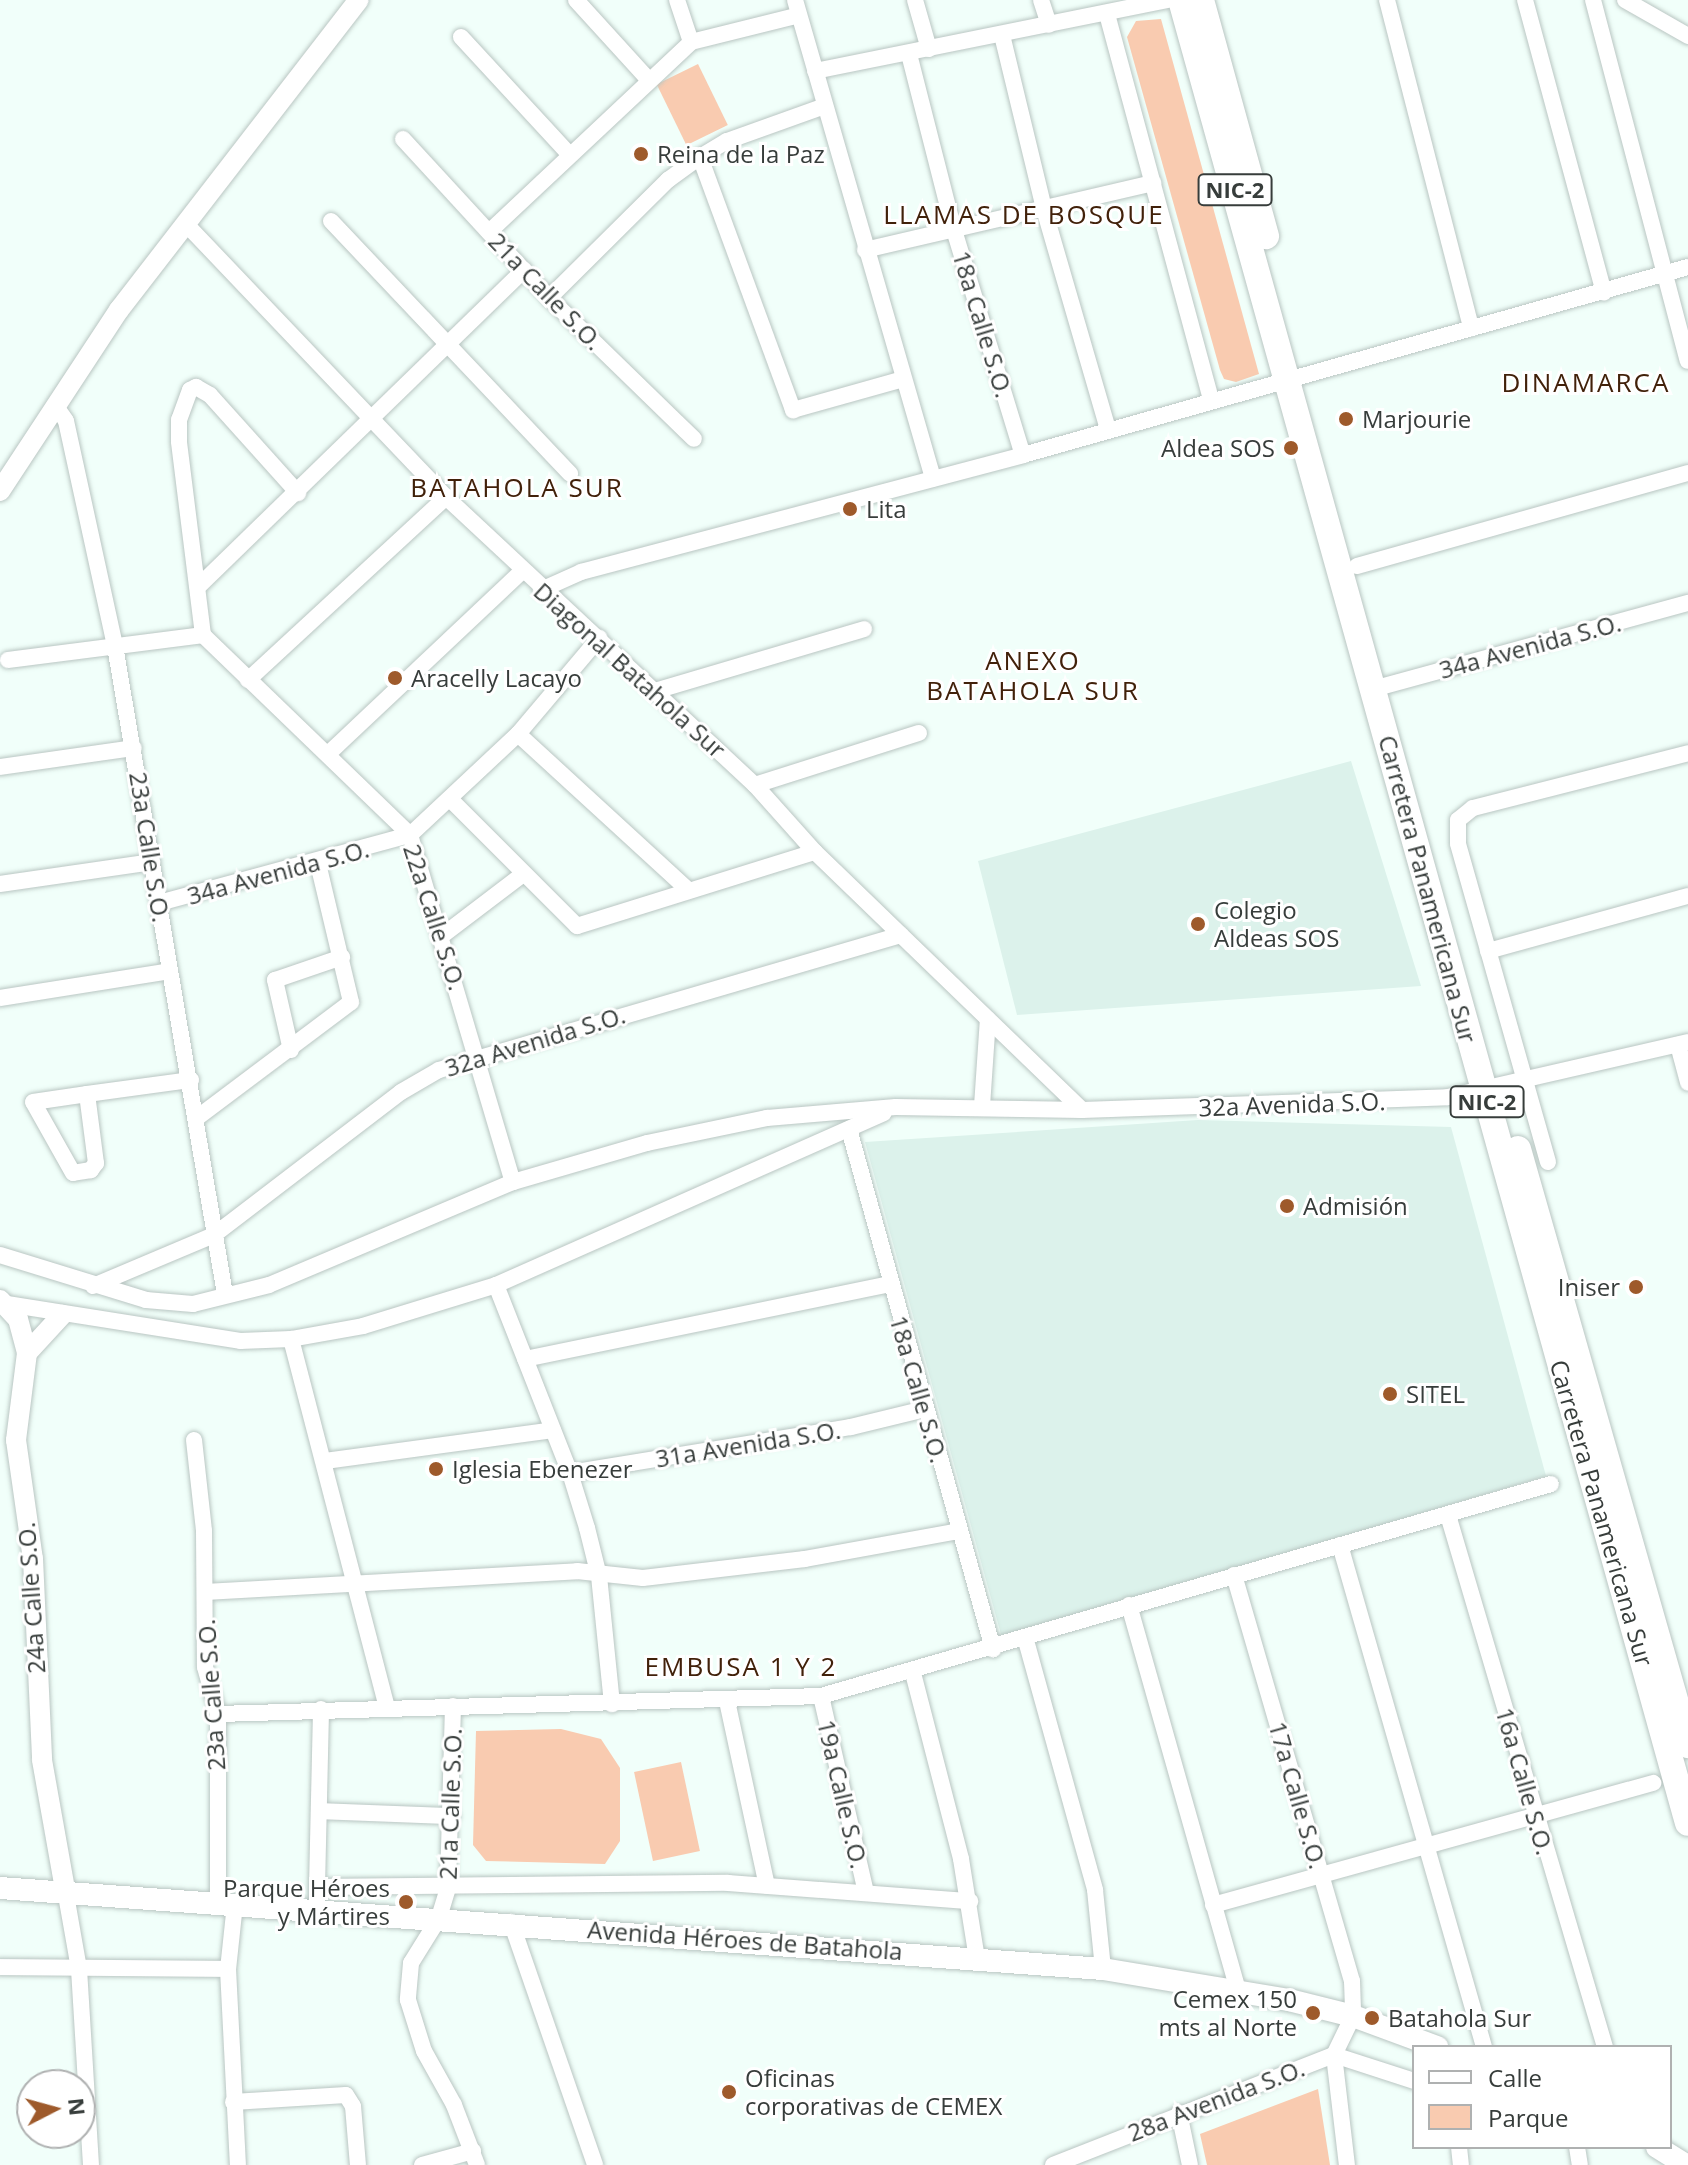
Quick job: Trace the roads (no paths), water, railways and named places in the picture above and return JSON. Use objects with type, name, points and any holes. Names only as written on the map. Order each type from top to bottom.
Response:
[{"type":"highway","name":"Carretera Panamericana Sur","points":[[1181,0],[1357,566],[1381,687]]},
{"type":"highway","name":"Carretera Panamericana Sur","points":[[1201,0],[1297,377],[1381,687],[1504,1088],[1688,1745]]},
{"type":"highway","name":"Carretera Panamericana Sur","points":[[1504,1088],[1673,1785],[1688,1823]]},
{"type":"main road","name":"Avenida Héroes de Batahola","points":[[0,1888],[42,1894],[226,1903],[317,1898],[439,1918],[1103,1969],[1238,1990],[1353,2016],[1432,2045]]},
{"type":"main road","name":"Avenida Héroes de Batahola","points":[[0,1902],[42,1894]]},
{"type":"main road","points":[[1660,2149],[1686,2165]]},
{"type":"street","points":[[0,491],[55,405],[185,223],[359,0]]},
{"type":"street","points":[[576,0],[648,79]]},
{"type":"street","points":[[677,0],[691,42]]},
{"type":"street","points":[[915,0],[929,49]]},
{"type":"street","points":[[1041,0],[1049,25]]},
{"type":"street","points":[[815,71],[1168,0]]},
{"type":"street","points":[[1387,0],[1471,328]]},
{"type":"street","points":[[1525,0],[1604,293]]},
{"type":"street","points":[[1593,0],[1688,361]]},
{"type":"street","points":[[1625,0],[1688,36]]},
{"type":"street","points":[[489,232],[648,79],[691,42],[797,8],[933,478]]},
{"type":"street","points":[[1107,14],[1211,399]]},
{"type":"street","points":[[1002,35],[1044,209],[1108,429]]},
{"type":"street","points":[[461,37],[569,154]]},
{"type":"street","name":"18a Calle S.O.","points":[[909,54],[954,230],[1023,455]]},
{"type":"street","points":[[549,298],[668,180],[700,157],[727,141],[825,106]]},
{"type":"street","name":"21a Calle S.O.","points":[[403,139],[549,298],[694,439]]},
{"type":"street","points":[[700,157],[793,410],[903,379]]},
{"type":"street","points":[[865,250],[1153,183]]},
{"type":"street","points":[[331,221],[570,474]]},
{"type":"street","name":"Diagonal Batahola Sur","points":[[185,223],[370,422],[541,590],[599,638],[755,785],[815,852],[1082,1110]]},
{"type":"street","points":[[541,590],[581,572],[1023,455],[1211,399],[1604,293],[1688,267]]},
{"type":"street","points":[[200,585],[524,270]]},
{"type":"street","points":[[8,660],[203,635],[200,585],[179,441],[179,420],[190,390],[196,387],[210,395],[298,493]]},
{"type":"street","name":"23a Calle S.O.","points":[[55,405],[66,421],[115,646],[198,1117],[225,1294]]},
{"type":"street","points":[[1357,566],[1688,473]]},
{"type":"street","points":[[248,680],[446,497]]},
{"type":"street","points":[[328,754],[522,571]]},
{"type":"street","name":"34a Avenida S.O.","points":[[1381,687],[1688,603]]},
{"type":"street","points":[[655,691],[864,629]]},
{"type":"street","name":"22a Calle S.O.","points":[[203,635],[410,835],[443,935],[513,1182]]},
{"type":"street","name":"34a Avenida S.O.","points":[[159,903],[318,864],[410,835],[452,801],[518,734],[599,638]]},
{"type":"street","points":[[755,785],[919,733]]},
{"type":"street","points":[[518,734],[688,890]]},
{"type":"street","points":[[0,767],[134,748]]},
{"type":"street","points":[[1548,1162],[1504,1088],[1488,951],[1458,843],[1458,820],[1473,808],[1688,753]]},
{"type":"street","points":[[452,801],[577,926],[815,852]]},
{"type":"street","points":[[0,884],[152,862]]},
{"type":"street","points":[[198,1117],[351,1002],[318,864]]},
{"type":"street","points":[[443,935],[523,874]]},
{"type":"street","points":[[1488,951],[1688,896]]},
{"type":"street","name":"32a Avenida S.O.","points":[[93,1286],[214,1235],[401,1092],[478,1055],[901,935]]},
{"type":"street","points":[[291,1050],[275,980],[342,957]]},
{"type":"street","points":[[0,998],[170,971]]},
{"type":"street","points":[[982,1106],[988,1019]]},
{"type":"street","points":[[1683,1044],[1688,1083]]},
{"type":"street","name":"32a Avenida S.O.","points":[[0,1255],[146,1300],[193,1304],[269,1285],[513,1182],[647,1143],[767,1118],[896,1107],[1082,1110],[1376,1102],[1504,1088],[1683,1044]]},
{"type":"street","points":[[87,1094],[96,1163],[91,1170],[73,1173],[33,1102],[87,1094],[191,1080]]},
{"type":"street","points":[[4,1302],[199,1338],[291,1339],[428,1309],[496,1285],[896,1107]]},
{"type":"street","name":"18a Calle S.O.","points":[[849,1129],[889,1284],[993,1649]]},
{"type":"street","points":[[525,1359],[889,1284]]},
{"type":"street","points":[[496,1285],[570,1473],[599,1576],[612,1704]]},
{"type":"street","name":"24a Calle S.O.","points":[[4,1302],[21,1326],[27,1353],[16,1440],[33,1559],[42,1760],[66,1895]]},
{"type":"street","points":[[27,1353],[62,1315]]},
{"type":"street","points":[[291,1339],[387,1708]]},
{"type":"street","name":"31a Avenida S.O.","points":[[570,1473],[851,1427],[925,1409]]},
{"type":"street","points":[[325,1461],[553,1430]]},
{"type":"street","name":"23a Calle S.O.","points":[[194,1440],[205,1592],[205,1667],[218,1714],[238,2165]]},
{"type":"street","points":[[218,1714],[821,1696],[913,1673],[1129,1605],[1551,1484]]},
{"type":"street","name":"16a Calle S.O.","points":[[1448,1515],[1604,2045]]},
{"type":"street","points":[[205,1592],[355,1580],[577,1571],[599,1576],[643,1578],[805,1559],[959,1531]]},
{"type":"street","points":[[1340,1545],[1483,2045]]},
{"type":"street","name":"17a Calle S.O.","points":[[1234,1575],[1352,1981],[1353,2016]]},
{"type":"street","points":[[1129,1605],[1238,1990]]},
{"type":"street","points":[[1025,1637],[1095,1890],[1103,1969]]},
{"type":"street","points":[[913,1673],[970,1901],[977,1959]]},
{"type":"street","name":"19a Calle S.O.","points":[[821,1696],[866,1892]]},
{"type":"street","points":[[727,1701],[767,1886]]},
{"type":"street","name":"21a Calle S.O.","points":[[453,1706],[448,1888],[439,1918],[411,1963],[408,2000],[424,2051],[475,2158]]},
{"type":"street","points":[[321,1709],[317,1898],[448,1888],[767,1886],[970,1901]]},
{"type":"street","points":[[1213,1905],[1535,1817],[1673,1785]]},
{"type":"street","points":[[319,1811],[452,1816]]},
{"type":"street","points":[[66,1895],[79,1969],[91,2165]]},
{"type":"street","points":[[511,1922],[595,2165]]},
{"type":"street","points":[[0,1967],[228,1969]]},
{"type":"street","points":[[1347,2165],[1334,2055],[1353,2016]]},
{"type":"street","points":[[1334,2055],[1412,2080]]},
{"type":"street","name":"28a Avenida S.O.","points":[[1053,2165],[1179,2113],[1334,2055]]},
{"type":"street","points":[[233,2102],[346,2095],[353,2106],[358,2165]]},
{"type":"street","points":[[1179,2113],[1190,2165]]},
{"type":"street","points":[[422,2165],[475,2158]]},
{"type":"place","name":"Reina de la Paz","points":[[641,154]]},
{"type":"place","name":"Marjourie","points":[[1346,419]]},
{"type":"place","name":"Aldea SOS","points":[[1291,448]]},
{"type":"place","name":"Lita","points":[[850,509]]},
{"type":"place","name":"Aracelly Lacayo","points":[[395,678]]},
{"type":"place","name":"Colegio Aldeas SOS","points":[[1198,924]]},
{"type":"place","name":"Admisión","points":[[1287,1206]]},
{"type":"place","name":"Iniser","points":[[1636,1287]]},
{"type":"place","name":"SITEL","points":[[1390,1394]]},
{"type":"place","name":"Iglesia Ebenezer","points":[[436,1469]]},
{"type":"place","name":"Parque Héroes y Mártires","points":[[406,1902]]},
{"type":"place","name":"Cemex 150 mts al Norte","points":[[1313,2013]]},
{"type":"place","name":"Batahola Sur","points":[[1372,2018]]},
{"type":"place","name":"Oficinas corporativas de CEMEX","points":[[729,2092]]},
{"type":"district","name":"LLAMAS DE BOSQUE","points":[[1024,215]]},
{"type":"district","name":"DINAMARCA","points":[[1586,383]]},
{"type":"district","name":"BATAHOLA SUR","points":[[517,488]]},
{"type":"district","name":"ANEXO BATAHOLA SUR","points":[[1033,676]]},
{"type":"district","name":"EMBUSA 1 Y 2","points":[[741,1667]]}]
